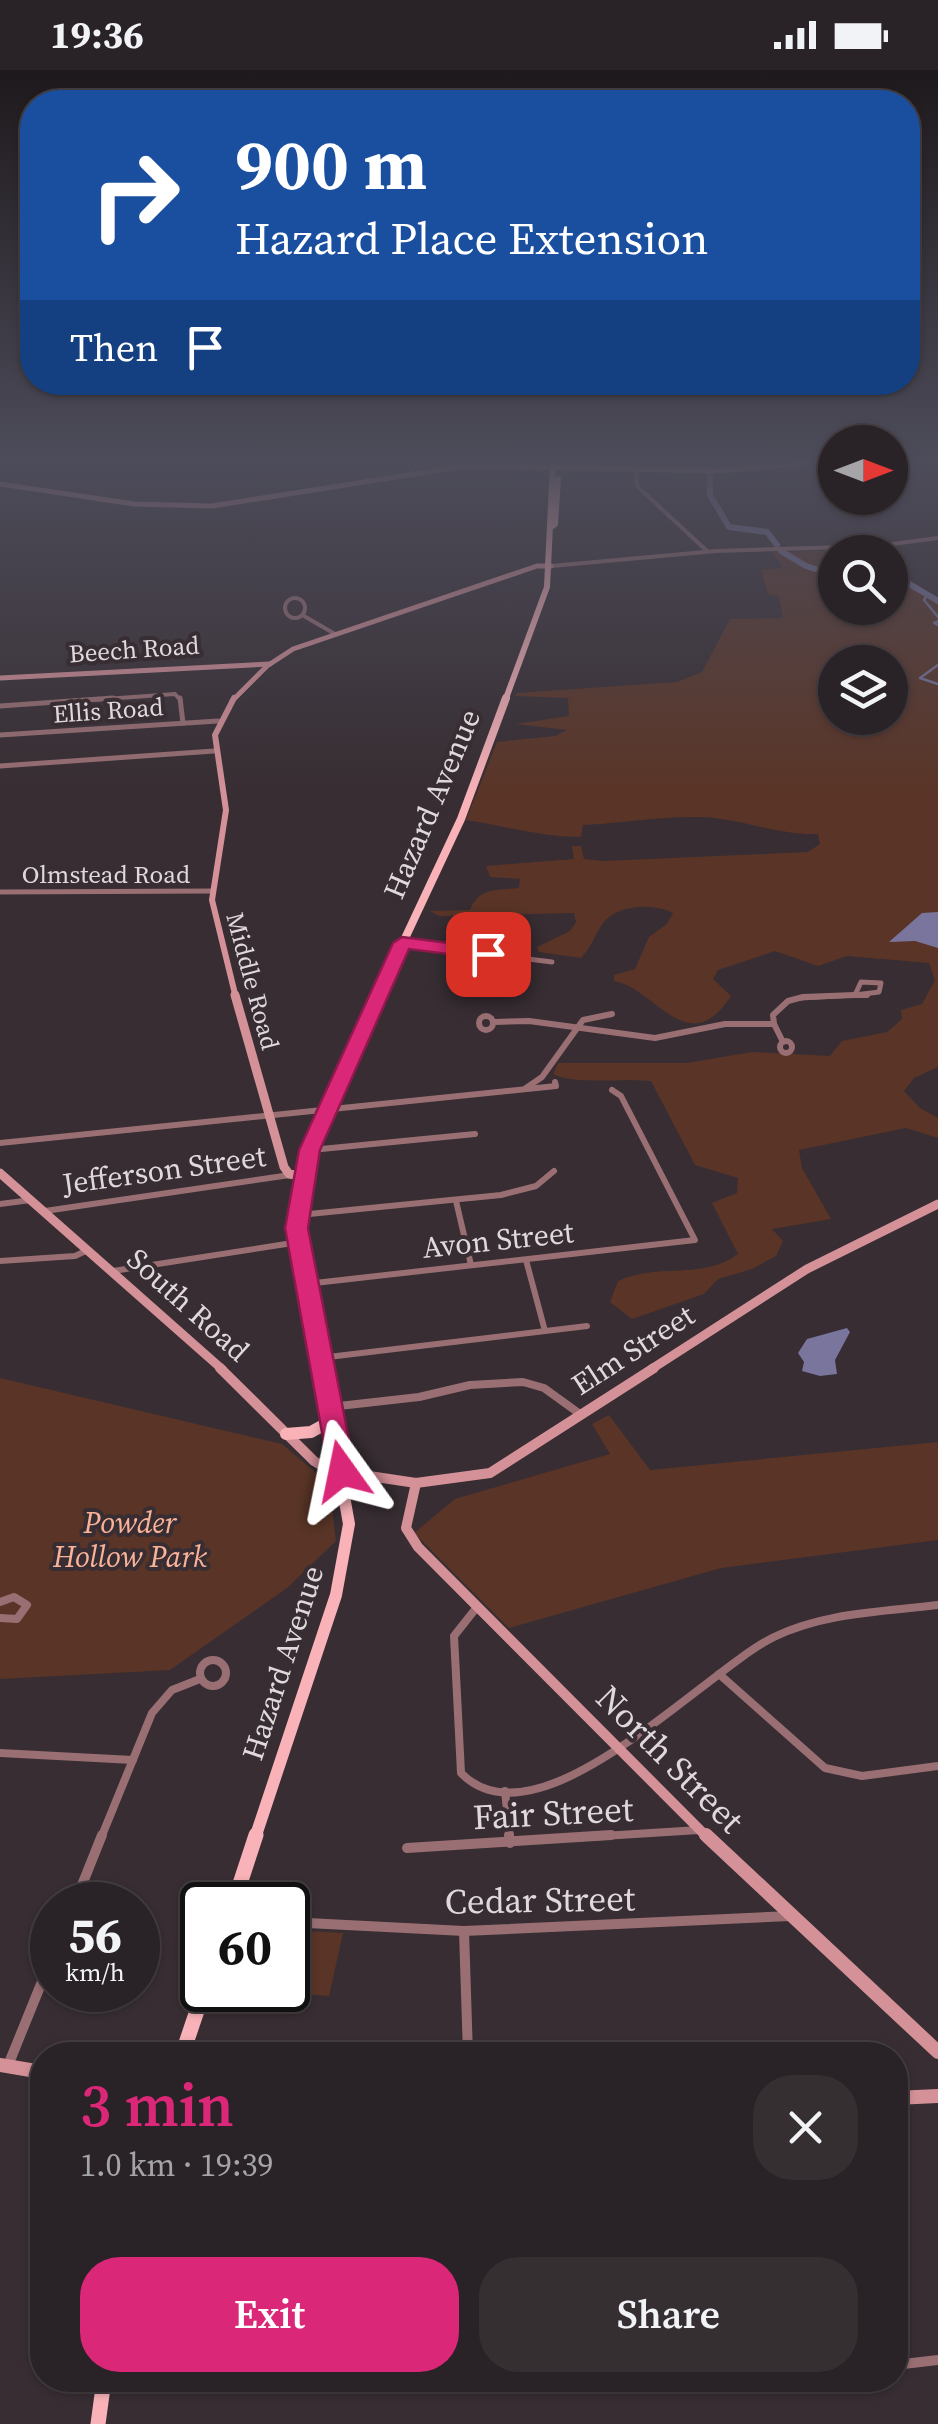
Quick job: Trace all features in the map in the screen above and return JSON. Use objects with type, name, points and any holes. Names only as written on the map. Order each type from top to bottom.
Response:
[{"type":"main road","name":"Hazard Avenue","points":[[240,1882],[344,1568],[349,1524],[299,1242],[303,1176],[325,1109],[481,771],[549,573]]},
{"type":"main road","points":[[286,1434],[311,1432],[330,1414]]},
{"type":"main road","points":[[186,2042],[197,2012]]},
{"type":"main road","points":[[98,2424],[102,2392]]},
{"type":"street","points":[[218,721],[270,664],[335,634],[520,573]]},
{"type":"street","points":[[304,616],[307,607],[303,602],[290,600],[283,604],[288,614],[304,616],[335,634]]},
{"type":"street","name":"Beech Road","points":[[0,678],[270,664]]},
{"type":"street","points":[[0,706],[175,694],[180,696],[183,723]]},
{"type":"street","name":"Ellis Road","points":[[0,735],[218,721]]},
{"type":"street","name":"Middle Road","points":[[218,721],[214,751],[227,812],[212,891],[212,912],[290,1175]]},
{"type":"street","points":[[0,766],[214,751]]},
{"type":"street","name":"Olmstead Road","points":[[0,892],[212,891]]},
{"type":"street","points":[[402,943],[552,962]]},
{"type":"street","points":[[783,1042],[773,1015],[788,1001],[855,996],[879,992],[880,983],[861,982],[855,996]]},
{"type":"street","points":[[525,1089],[542,1077],[576,1027],[588,1018],[612,1014]]},
{"type":"street","points":[[495,1022],[576,1027],[655,1038],[725,1024],[774,1024]]},
{"type":"street","points":[[0,1143],[270,1118],[556,1086],[555,1082]]},
{"type":"street","name":"Avon Street","points":[[306,1284],[695,1240],[621,1096],[612,1090]]},
{"type":"street","points":[[310,1150],[476,1134]]},
{"type":"street","points":[[298,1215],[456,1201],[530,1188],[554,1171]]},
{"type":"street","name":"South Road","points":[[0,1173],[114,1271],[314,1461],[342,1471]]},
{"type":"street","points":[[290,1175],[303,1176]]},
{"type":"street","name":"Jefferson Street","points":[[45,1211],[290,1175]]},
{"type":"street","points":[[0,1204],[31,1200]]},
{"type":"street","points":[[456,1201],[471,1265]]},
{"type":"street","name":"Elm Street","points":[[342,1471],[416,1483],[490,1473],[807,1269],[938,1204]]},
{"type":"street","points":[[114,1271],[299,1242]]},
{"type":"street","points":[[0,1260],[75,1256],[89,1250]]},
{"type":"street","points":[[526,1260],[545,1330]]},
{"type":"street","points":[[319,1358],[587,1326]]},
{"type":"street","points":[[330,1414],[470,1385],[523,1382],[544,1388],[580,1414]]},
{"type":"street","name":"North Street","points":[[416,1483],[408,1516],[410,1537],[700,1830],[938,2052]]},
{"type":"street","points":[[0,1602],[18,1597],[26,1606],[16,1619],[0,1618]]},
{"type":"street","points":[[478,1607],[458,1627],[453,1646],[461,1773],[479,1788],[505,1792],[566,1780],[619,1747],[758,1646],[795,1629],[938,1605]]},
{"type":"street","points":[[720,1674],[825,1768],[862,1776],[938,1766]]},
{"type":"street","points":[[83,1882],[158,1703],[172,1690],[200,1679]]},
{"type":"street","points":[[0,1753],[133,1760]]},
{"type":"street","points":[[505,1792],[510,1842]]},
{"type":"street","name":"Fair Street","points":[[408,1848],[691,1834],[700,1830]]},
{"type":"street","name":"Cedar Street","points":[[310,1923],[464,1931],[782,1920],[792,1916]]},
{"type":"street","points":[[464,1931],[468,2042]]},
{"type":"street","points":[[30,2006],[4,2064],[30,2069]]},
{"type":"street","points":[[908,2097],[938,2096]]},
{"type":"street","points":[[908,2363],[938,2360]]},
{"type":"green space","points":[[762,573],[818,573],[818,625],[908,625],[908,580],[938,597],[938,1067],[914,1078],[904,1091],[920,1108],[938,1118],[938,1138],[906,1128],[799,1150],[802,1168],[831,1219],[772,1229],[783,1241],[776,1256],[752,1269],[718,1279],[704,1294],[632,1319],[610,1302],[618,1281],[633,1275],[710,1267],[738,1254],[712,1203],[737,1193],[738,1178],[695,1165],[651,1081],[562,1077],[553,1074],[558,1063],[687,1063],[752,1052],[830,1056],[842,1041],[887,1032],[902,1019],[901,1010],[922,1004],[935,980],[929,963],[847,956],[818,966],[775,951],[718,970],[713,979],[731,996],[715,1015],[701,1023],[686,1022],[614,981],[614,975],[635,969],[649,937],[667,924],[673,913],[646,907],[617,912],[603,923],[581,958],[539,952],[537,947],[570,931],[576,922],[574,913],[439,916],[430,911],[470,910],[484,893],[519,888],[520,879],[490,877],[486,866],[574,859],[572,846],[581,846],[584,859],[603,861],[808,852],[820,844],[818,834],[702,817],[583,825],[581,837],[466,820],[497,742],[555,736],[567,730],[516,724],[569,716],[568,698],[515,696],[517,693],[677,682],[702,672],[730,619],[783,618],[779,596],[768,594]]},
{"type":"green space","name":"Powder Hollow Park","points":[[0,1378],[282,1444],[329,1484],[336,1541],[287,1588],[170,1670],[0,1679]]},
{"type":"green space","points":[[609,1415],[650,1470],[938,1442],[938,1540],[721,1568],[509,1628],[414,1533],[455,1499],[610,1454],[592,1424]]},
{"type":"green space","points":[[310,1931],[343,1933],[329,1996],[310,1995]]},
{"type":"shaded area","points":[[938,912],[938,948],[915,941],[889,942],[922,913]]},
{"type":"shaded area","points":[[847,1328],[850,1332],[835,1360],[837,1374],[820,1376],[802,1371],[804,1362],[798,1353],[807,1339]]},
{"type":"waterway","points":[[908,583],[938,601]]},
{"type":"waterway","points":[[927,595],[924,600],[938,617]]},
{"type":"waterway","points":[[938,621],[934,623],[938,625]]},
{"type":"waterway","points":[[938,665],[920,678],[938,684]]},
{"type":"route","points":[[342,1471],[297,1228],[300,1194],[316,1128],[402,943],[488,954]]}]
